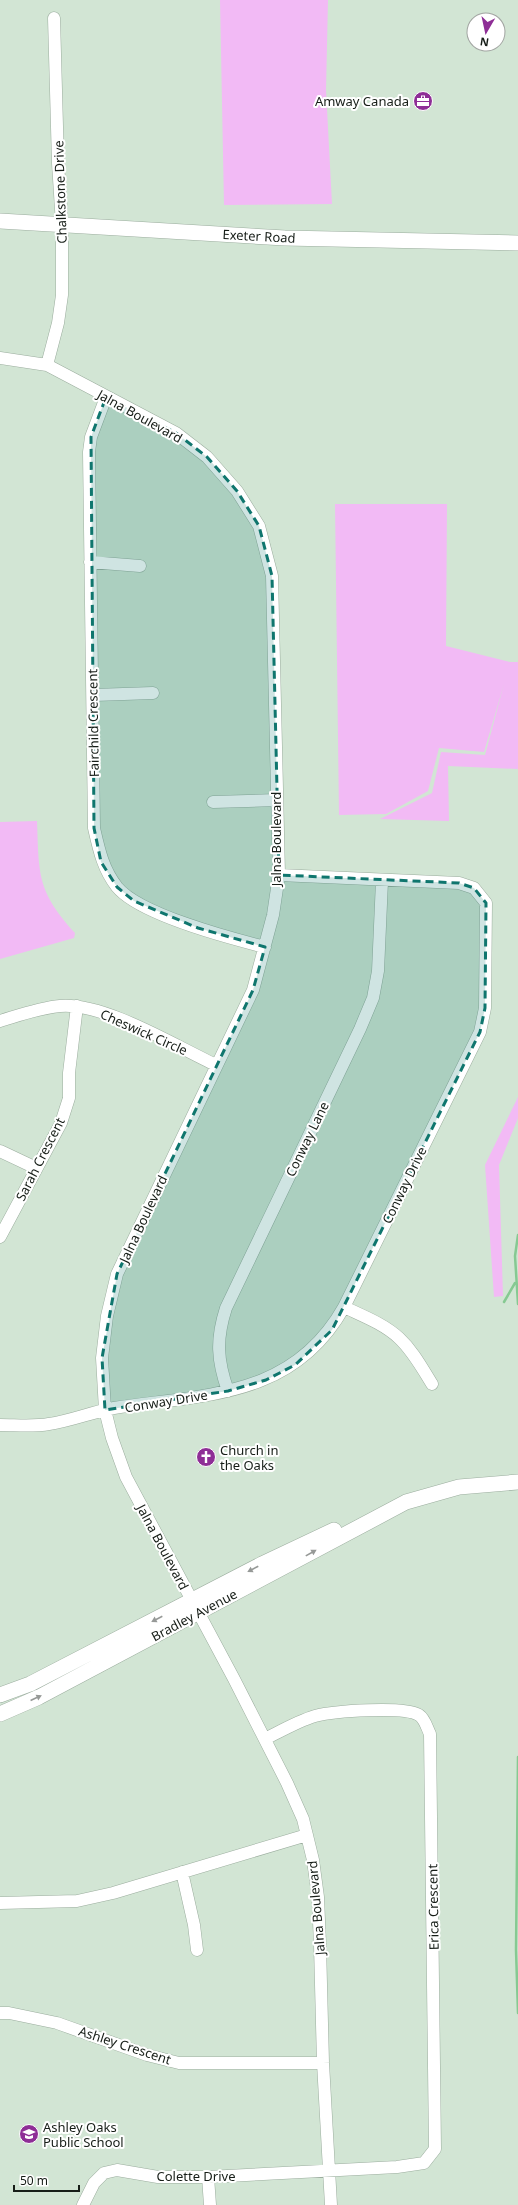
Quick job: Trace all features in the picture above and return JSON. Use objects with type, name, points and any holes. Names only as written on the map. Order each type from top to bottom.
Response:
[{"type":"main road","name":"Exeter Road","points":[[0,220],[285,238],[518,242]]},
{"type":"main road","name":"Bradley Avenue","points":[[0,1714],[39,1697],[195,1607],[262,1564],[347,1524],[386,1511],[423,1496],[459,1487],[518,1482]]},
{"type":"main road","name":"Bradley Avenue","points":[[0,1695],[30,1684],[195,1607]]},
{"type":"street","name":"Chalkstone Drive","points":[[47,365],[58,323],[62,295],[62,224],[54,18]]},
{"type":"street","name":"Jalna Boulevard","points":[[0,358],[47,365],[176,434],[207,457],[237,491],[259,526],[272,576],[279,876],[265,947],[253,990],[117,1274],[107,1316],[102,1358],[106,1410],[112,1438],[126,1477],[265,1739],[303,1818],[318,1897],[323,2063],[331,2205]]},
{"type":"street","name":"Fairchild Crescent","points":[[106,397],[91,437],[89,452],[90,562],[94,695],[94,828],[102,862],[118,887],[134,901],[198,928],[265,947]]},
{"type":"street","points":[[90,562],[140,566]]},
{"type":"street","points":[[94,695],[153,693]]},
{"type":"street","points":[[213,802],[277,800]]},
{"type":"street","name":"Conway Drive","points":[[0,1425],[48,1425],[106,1410],[228,1391],[266,1380],[295,1365],[332,1330],[344,1307],[480,1032],[485,1008],[486,903],[474,888],[459,882],[382,881],[279,876]]},
{"type":"street","name":"Conway Lane","points":[[228,1391],[219,1354],[219,1330],[226,1308],[373,998],[378,971],[382,881]]},
{"type":"street","name":"Cheswick Circle","points":[[0,1021],[32,1011],[60,1006],[88,1007],[112,1015],[216,1065]]},
{"type":"street","name":"Sarah Crescent","points":[[0,1237],[61,1123],[69,1098],[69,1073],[77,1006]]},
{"type":"street","points":[[0,1151],[36,1168]]},
{"type":"street","points":[[344,1307],[381,1325],[399,1338],[412,1353],[432,1384]]},
{"type":"street","name":"Erica Crescent","points":[[265,1739],[315,1716],[335,1712],[358,1711],[411,1712],[421,1716],[430,1734],[435,2150],[424,2163],[415,2166],[328,2170]]},
{"type":"street","points":[[0,1903],[77,1901],[112,1893],[307,1836]]},
{"type":"street","points":[[182,1872],[194,1925],[197,1950]]},
{"type":"street","name":"Ashley Crescent","points":[[0,2013],[9,2012],[57,2023],[148,2055],[179,2063],[323,2063]]},
{"type":"street","name":"Colette Drive","points":[[83,2205],[94,2183],[104,2173],[117,2170],[158,2177],[208,2177],[328,2170]]},
{"type":"street","points":[[208,2177],[210,2205]]},
{"type":"highlighted area","points":[[106,397],[176,433],[207,457],[237,491],[259,526],[272,576],[279,875],[459,883],[474,888],[486,903],[485,1008],[480,1032],[332,1330],[295,1365],[266,1380],[228,1391],[105,1410],[102,1358],[117,1274],[253,990],[265,947],[198,928],[134,901],[117,887],[101,862],[94,828],[91,437]]},
{"type":"shaded area","points":[[220,0],[328,0],[326,90],[332,204],[224,205]]},
{"type":"shaded area","points":[[335,504],[447,504],[446,646],[510,662],[518,662],[518,769],[448,766],[449,821],[380,819],[432,793],[441,752],[485,755],[504,684],[484,752],[439,748],[428,791],[386,814],[339,815]]},
{"type":"shaded area","points":[[37,821],[38,855],[42,882],[53,905],[75,933],[74,938],[0,959],[0,822]]},
{"type":"shaded area","points":[[518,1097],[518,1118],[499,1165],[503,1296],[494,1297],[485,1165]]},
{"type":"waterway","points":[[518,1235],[515,1256],[518,1304]]},
{"type":"waterway","points":[[504,1302],[515,1283]]},
{"type":"waterway","points":[[518,1757],[516,1950],[518,2013]]},
{"type":"place","name":"Amway Canada","points":[[423,101]]},
{"type":"place","name":"Church in the Oaks","points":[[206,1457]]},
{"type":"place","name":"Ashley Oaks Public School","points":[[29,2134]]}]
